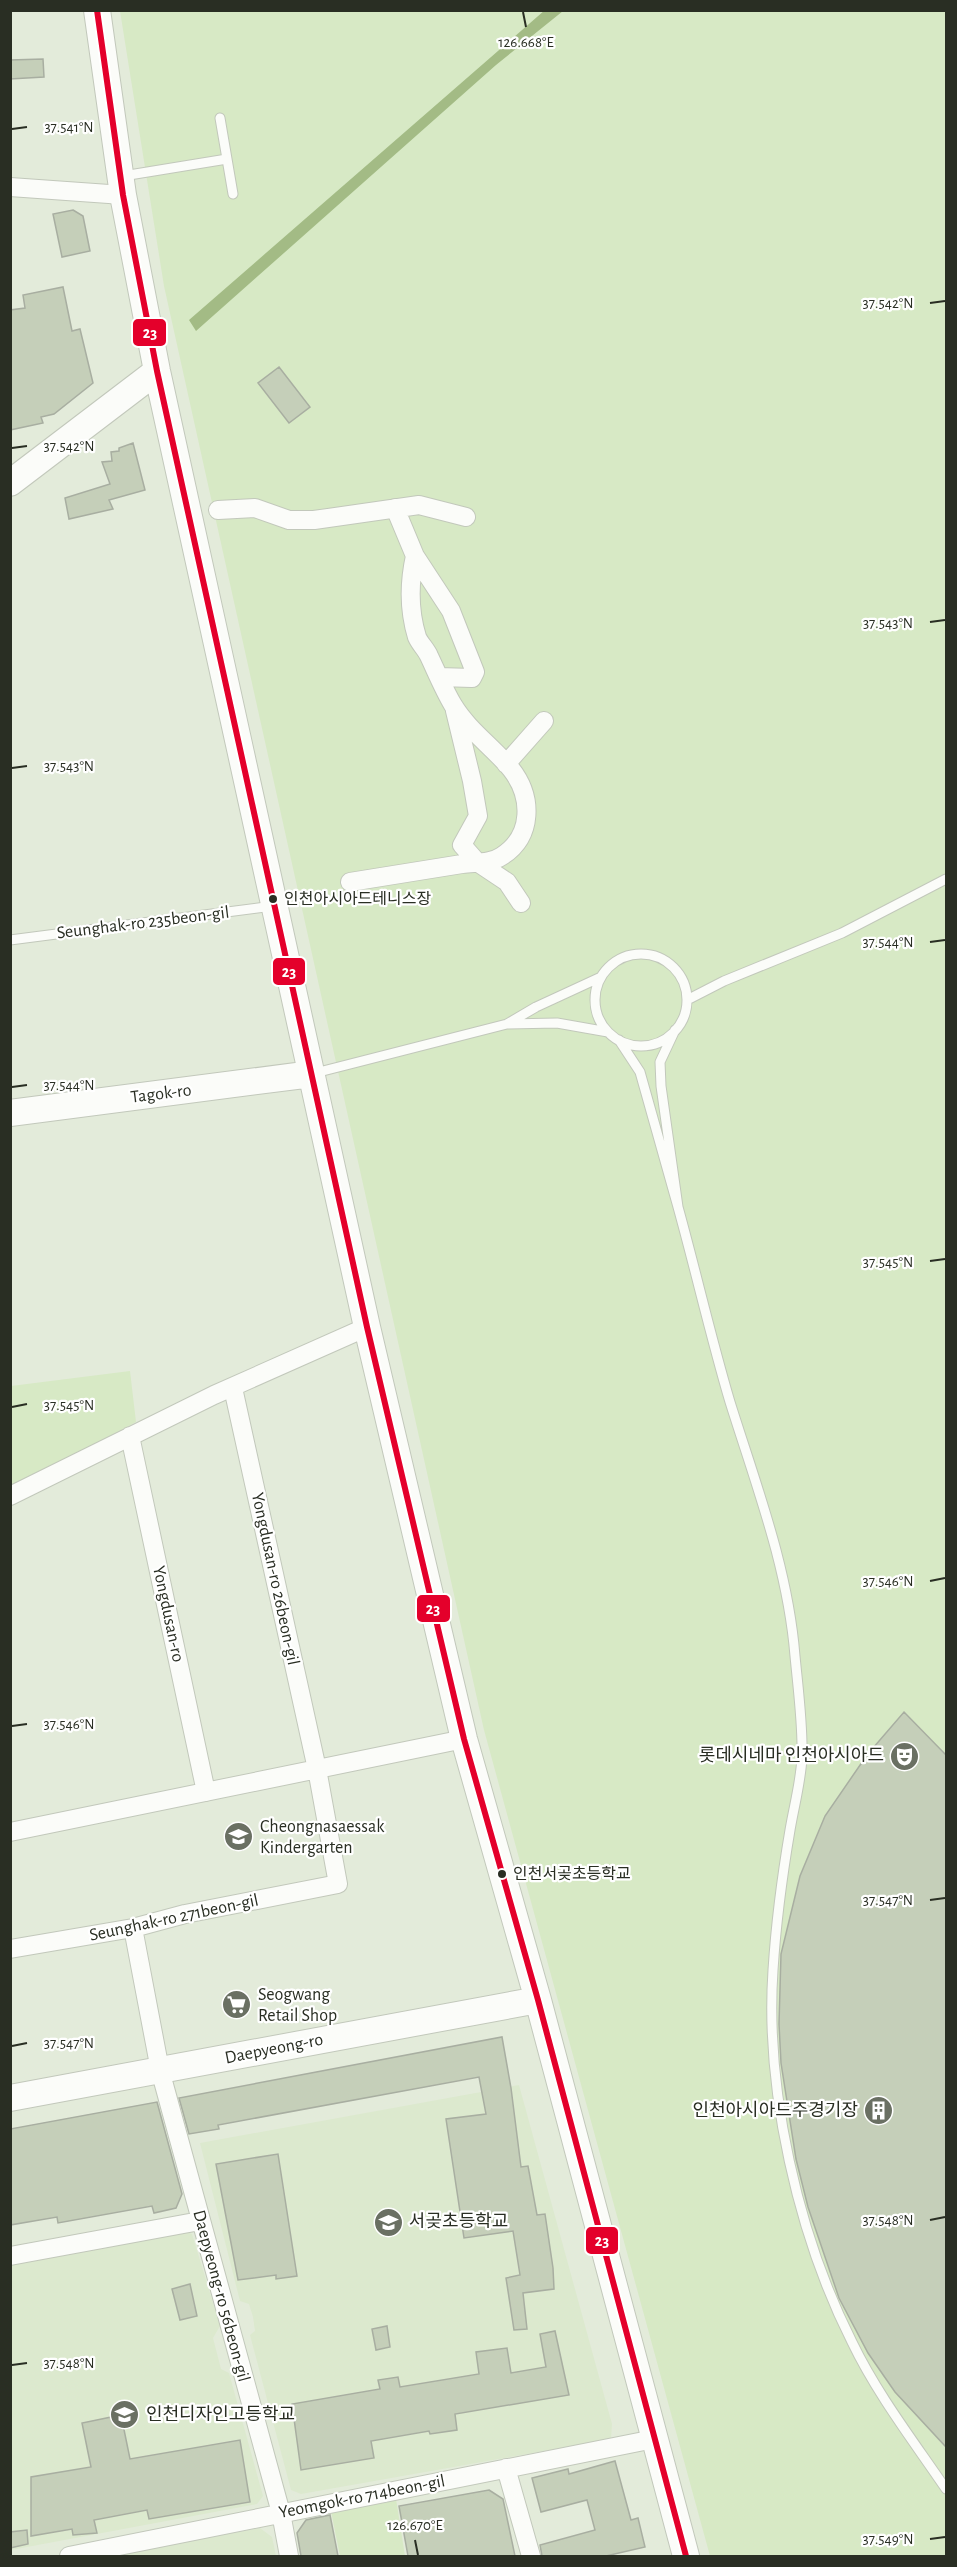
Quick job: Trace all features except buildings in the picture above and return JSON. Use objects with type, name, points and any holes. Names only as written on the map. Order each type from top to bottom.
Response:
[{"type":"main road","points":[[97,10],[122,185],[157,371],[367,1327],[464,1739],[538,2000],[686,2556]]},
{"type":"main road","points":[[10,483],[157,371]]},
{"type":"main road","name":"Tagok-ro","points":[[10,1113],[312,1074]]},
{"type":"main road","name":"Daepyeong-ro","points":[[10,2098],[538,2000]]},
{"type":"street","points":[[10,187],[122,185]]},
{"type":"street","points":[[218,510],[255,508],[289,520],[314,520],[419,505],[466,518]]},
{"type":"street","points":[[394,508],[415,556],[451,610],[475,672],[472,678],[439,677]]},
{"type":"street","points":[[415,556],[411,571],[410,600],[418,640],[426,650],[454,707],[478,816],[475,826],[462,845],[477,862],[507,882],[521,903]]},
{"type":"street","points":[[350,882],[491,861],[502,856],[520,840],[528,812],[516,778],[454,707]]},
{"type":"street","points":[[506,764],[544,721]]},
{"type":"street","points":[[10,1496],[130,1436],[367,1327]]},
{"type":"street","name":"Yongdusan-ro 26beon-gil","points":[[233,1388],[316,1769],[338,1884]]},
{"type":"street","name":"Yongdusan-ro","points":[[130,1436],[206,1792]]},
{"type":"street","points":[[10,1832],[464,1739]]},
{"type":"street","name":"Seunghak-ro 271beon-gil","points":[[10,1949],[133,1928],[185,1914],[338,1884]]},
{"type":"street","name":"Daepyeong-ro 56beon-gil","points":[[133,1928],[160,2070],[281,2513],[289,2556]]},
{"type":"street","points":[[10,2256],[200,2221]]},
{"type":"street","name":"Yeomgok-ro 714beon-gil","points":[[69,2556],[654,2439]]},
{"type":"street","points":[[506,2468],[531,2556]]},
{"type":"lane","points":[[220,118],[233,194]]},
{"type":"lane","points":[[122,185],[227,159]]},
{"type":"lane","points":[[687,999],[724,981],[842,933],[946,879]]},
{"type":"lane","name":"Seunghak-ro 235beon-gil","points":[[10,940],[275,905]]},
{"type":"lane","points":[[608,1032],[600,1019],[596,1006],[596,991],[601,977],[610,966],[622,958],[636,954],[652,955],[666,961],[678,972],[685,986],[687,999],[684,1017],[675,1030],[660,1062],[678,1207]]},
{"type":"lane","points":[[507,1024],[536,1007],[601,977]]},
{"type":"lane","points":[[312,1074],[507,1024],[557,1023],[608,1032],[633,1045],[648,1045],[663,1040],[675,1030]]},
{"type":"lane","points":[[620,1040],[640,1072],[727,1392],[789,1599],[802,1757],[778,1903],[772,1975],[775,2070],[784,2139],[795,2185],[822,2272],[852,2343],[946,2489]]},
{"type":"shaded area","points":[[545,10],[563,11],[496,65],[196,331],[189,320]]},
{"type":"shaded area","points":[[120,11],[946,11],[946,2556],[710,2556],[484,1730],[164,286]]},
{"type":"shaded area","points":[[130,1371],[136,1422],[11,1488],[11,1386]]},
{"type":"shaded area","name":"서곶초등학교","points":[[519,2085],[612,2424],[611,2439],[301,2494],[291,2490],[250,2335],[255,2331],[253,2317],[249,2304],[240,2301],[200,2143]]},
{"type":"shaded area","name":"인천디자인고등학교","points":[[179,2228],[192,2234],[220,2326],[213,2338],[221,2369],[229,2373],[263,2496],[257,2504],[11,2550],[11,2264]]},
{"type":"shaded area","points":[[396,2499],[405,2556],[340,2556],[331,2511]]},
{"type":"shaded area","points":[[260,2528],[272,2537],[276,2556],[111,2556]]},
{"type":"transit line","name":"23","points":[[97,10],[123,195],[157,371],[367,1327],[464,1739],[538,2000],[686,2556]]},
{"type":"place","name":"인천아시아드테니스장","points":[[273,899]]},
{"type":"place","name":"롯데시네마 인천아시아드","points":[[905,1756]]},
{"type":"place","name":"Cheongnasaessak Kindergarten","points":[[239,1837]]},
{"type":"place","name":"인천서곶초등학교","points":[[502,1874]]},
{"type":"place","name":"Seogwang Retail Shop","points":[[237,2005]]},
{"type":"place","name":"인천아시아드주경기장","points":[[879,2111]]},
{"type":"place","name":"서곶초등학교","points":[[388,2222]]},
{"type":"place","name":"인천디자인고등학교","points":[[125,2415]]}]
